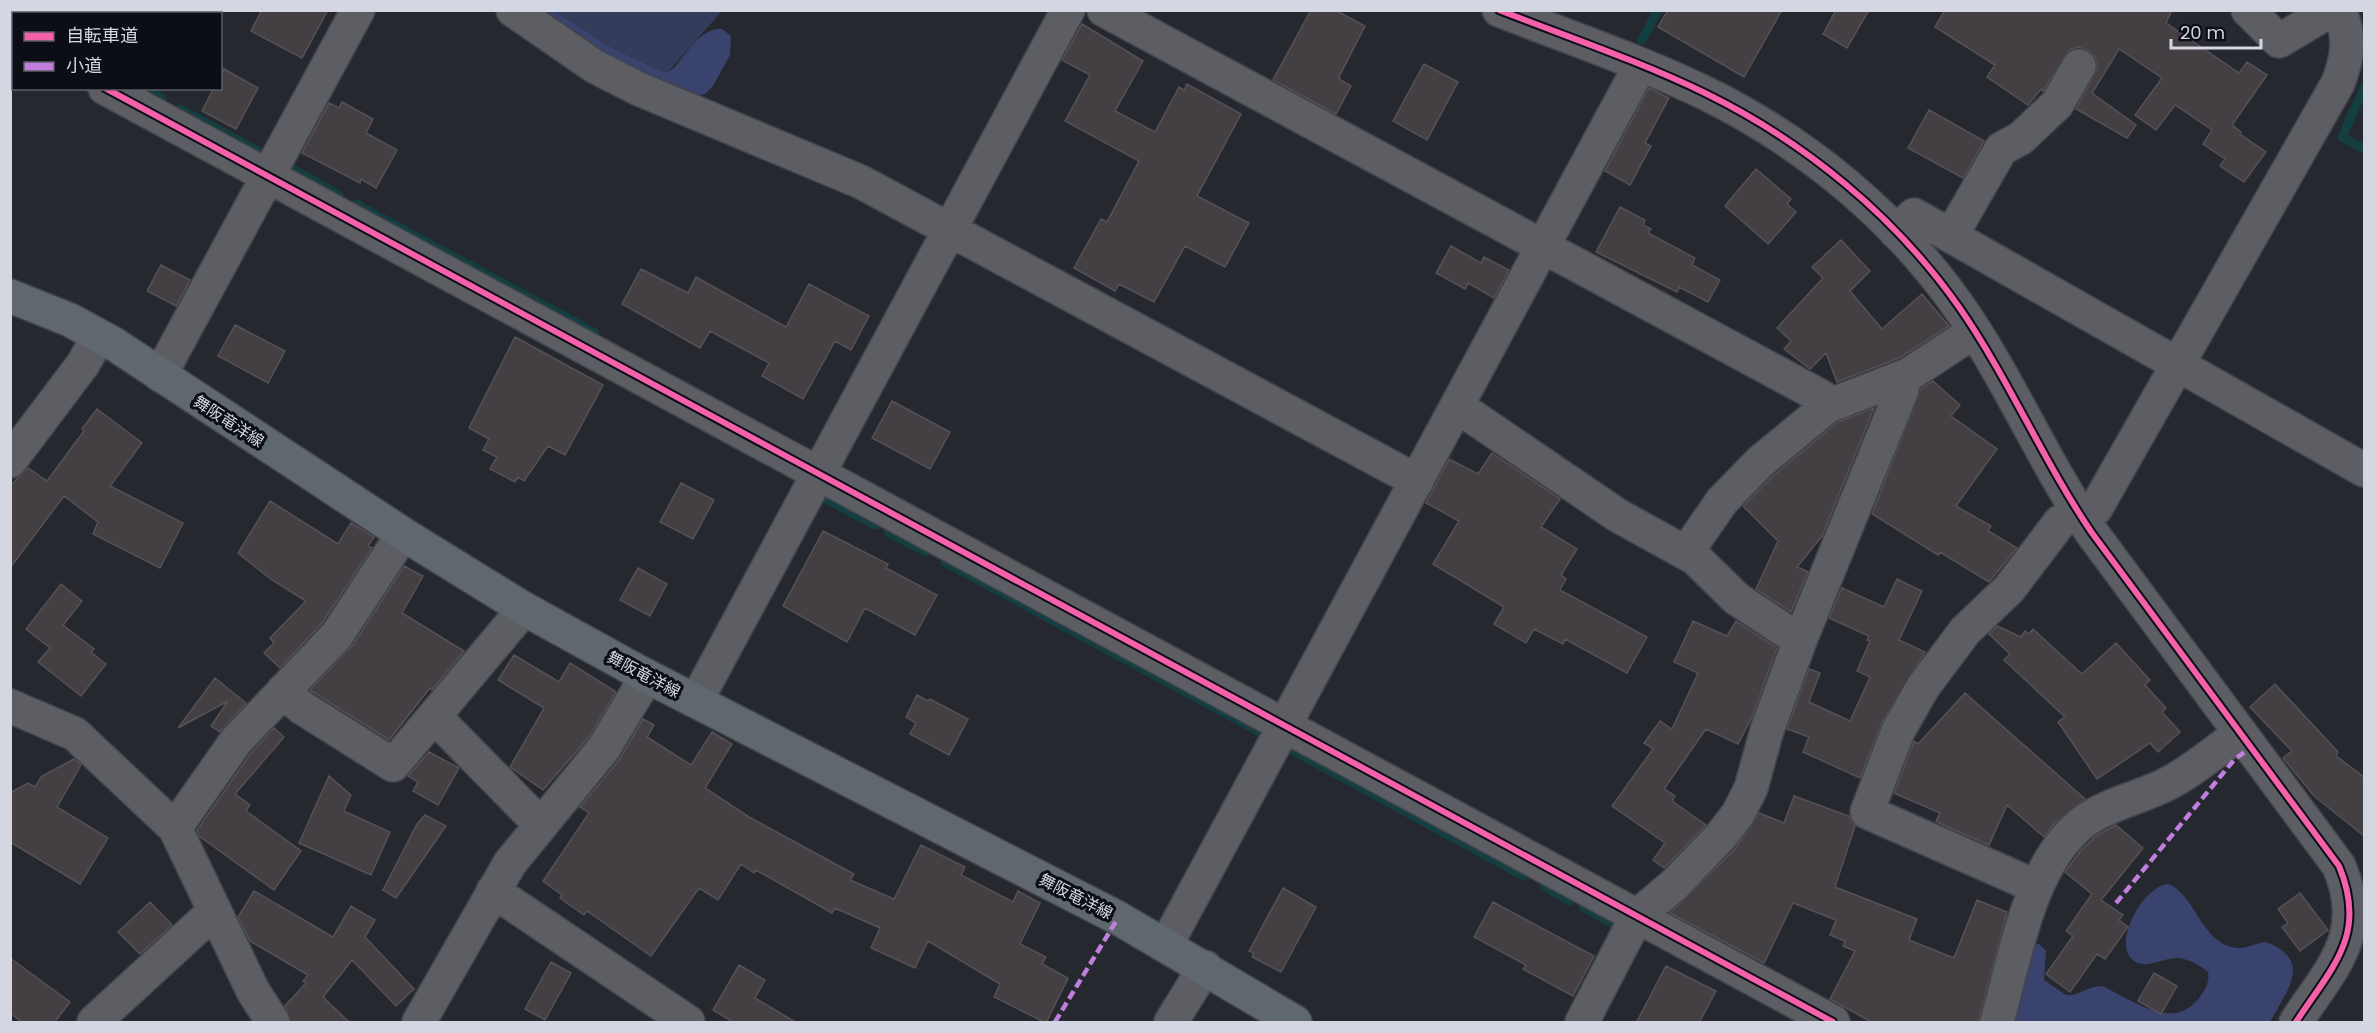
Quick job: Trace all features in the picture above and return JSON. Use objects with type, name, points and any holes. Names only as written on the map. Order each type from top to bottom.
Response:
[{"type":"main road","name":"舞阪竜洋線","points":[[10,296],[70,320],[99,336],[403,534],[521,607],[647,676],[1166,945],[1295,1023]]},
{"type":"street","points":[[160,375],[358,10]]},
{"type":"street","points":[[513,10],[569,50],[621,80],[861,182],[1417,481]]},
{"type":"street","points":[[696,701],[1068,10]]},
{"type":"street","points":[[1104,10],[1822,397],[1828,406]]},
{"type":"street","points":[[1499,10],[1705,93],[1787,140],[1853,191],[1896,232],[1928,267],[1975,331],[2080,514],[2240,733],[2339,866],[2356,885],[2349,936],[2296,1023]]},
{"type":"street","points":[[2248,10],[2279,41],[2331,10]]},
{"type":"street","points":[[2037,887],[1867,812],[1898,731],[1923,687],[1965,631],[2008,589],[2060,522],[2096,508],[2338,83],[2347,61],[2348,38],[2339,10]]},
{"type":"street","points":[[1166,945],[1639,65]]},
{"type":"street","points":[[1951,236],[2001,149],[2021,138],[2057,104],[2079,66]]},
{"type":"street","points":[[109,90],[1833,1023]]},
{"type":"street","points":[[1896,232],[1914,215],[2364,470]]},
{"type":"street","points":[[1686,553],[1695,537],[1728,494],[1760,462],[1828,406],[1908,375],[1975,331]]},
{"type":"street","points":[[10,461],[84,364],[99,336]]},
{"type":"street","points":[[1582,1023],[1637,916],[1674,885],[1738,814],[1751,788],[1767,730],[1801,638],[1902,390],[1898,379]]},
{"type":"street","points":[[1457,406],[1617,514],[1686,553],[1737,599],[1787,632],[1801,638]]},
{"type":"street","points":[[175,828],[236,741],[337,635],[403,534]]},
{"type":"street","points":[[283,691],[301,707],[393,765],[513,622],[521,607]]},
{"type":"street","points":[[419,1023],[510,863],[604,748],[647,676]]},
{"type":"street","points":[[10,706],[75,734],[175,828],[253,991],[273,1023]]},
{"type":"street","points":[[434,716],[541,825]]},
{"type":"street","points":[[1997,1023],[2037,887],[2054,855],[2088,819],[2171,782],[2240,733]]},
{"type":"street","points":[[493,891],[688,1023]]},
{"type":"street","points":[[94,1023],[206,919],[216,914]]},
{"type":"street","points":[[1171,1023],[1205,967]]},
{"type":"shaded area","points":[[531,11],[555,11],[607,45],[661,71],[668,72],[674,68],[695,42],[707,32],[714,30],[722,29],[731,36],[730,55],[713,86],[705,94],[695,96],[644,78]]},
{"type":"shaded area","points":[[555,11],[722,11],[668,72],[661,71],[607,45]]},
{"type":"shaded area","points":[[2169,884],[2187,899],[2216,939],[2239,948],[2266,942],[2281,950],[2289,958],[2293,968],[2292,978],[2270,1022],[2006,1022],[2031,945],[2039,944],[2046,951],[2044,980],[2066,995],[2102,986],[2153,1010],[2166,1013],[2178,1012],[2190,1007],[2205,988],[2208,972],[2194,963],[2178,958],[2140,964],[2130,957],[2126,949],[2126,938],[2134,914],[2150,893]]},
{"type":"building","points":[[262,10],[328,10],[302,58],[251,31]]},
{"type":"building","points":[[1311,10],[1335,10],[1365,26],[1340,75],[1339,79],[1351,86],[1336,114],[1273,80]]},
{"type":"building","points":[[1668,10],[1782,10],[1744,77],[1658,27]]},
{"type":"building","points":[[1836,10],[1869,10],[1847,48],[1823,34]]},
{"type":"building","points":[[1945,10],[2172,10],[2166,23],[2239,73],[2247,62],[2267,75],[2232,125],[2241,132],[2240,134],[2266,152],[2244,182],[2220,166],[2225,159],[2203,144],[2212,130],[2175,105],[2156,130],[2135,115],[2162,78],[2119,49],[2092,93],[2136,125],[2127,138],[2076,109],[2098,67],[2095,57],[2088,50],[2078,47],[2069,50],[2043,91],[2041,89],[2028,105],[1987,77],[1995,65],[1935,27]]},
{"type":"building","points":[[1082,24],[1143,61],[1115,111],[1155,132],[1179,87],[1184,90],[1187,84],[1241,114],[1197,196],[1249,223],[1225,267],[1185,246],[1154,302],[1119,284],[1115,291],[1074,268],[1101,219],[1107,222],[1139,161],[1065,121],[1090,75],[1062,60]]},
{"type":"building","points":[[1424,64],[1458,82],[1427,140],[1393,121]]},
{"type":"building","points":[[224,69],[258,88],[236,129],[202,111],[213,90],[222,90]]},
{"type":"building","points":[[1649,88],[1669,98],[1645,143],[1651,146],[1630,185],[1605,171]]},
{"type":"building","points":[[342,102],[373,119],[366,133],[397,150],[376,188],[361,179],[360,183],[302,153],[329,103],[339,108]]},
{"type":"building","points":[[1929,110],[1984,141],[1963,178],[1908,148]]},
{"type":"building","points":[[1756,169],[1791,199],[1787,204],[1796,212],[1768,244],[1725,206]]},
{"type":"building","points":[[1620,207],[1645,220],[1643,225],[1651,229],[1648,233],[1695,258],[1692,265],[1720,280],[1708,302],[1679,287],[1677,292],[1596,252]]},
{"type":"building","points":[[1841,240],[1870,271],[1850,291],[1882,329],[1922,294],[1949,326],[1899,358],[1837,382],[1826,353],[1810,369],[1784,349],[1791,341],[1777,328],[1823,278],[1812,267]]},
{"type":"building","points":[[1451,246],[1481,263],[1484,257],[1509,270],[1494,298],[1468,283],[1465,289],[1436,273]]},
{"type":"building","points":[[161,265],[190,280],[176,306],[147,291]]},
{"type":"building","points":[[641,269],[688,293],[696,277],[786,327],[809,284],[869,316],[851,350],[835,341],[803,399],[762,376],[769,363],[710,331],[700,348],[622,304]]},
{"type":"building","points":[[235,325],[285,351],[268,383],[218,356]]},
{"type":"building","points":[[515,337],[603,385],[565,455],[548,446],[524,481],[518,477],[515,482],[490,469],[497,457],[483,450],[489,439],[469,428]]},
{"type":"building","points":[[1933,381],[1960,405],[1951,416],[1997,449],[1956,506],[1991,526],[1988,531],[2017,548],[1989,582],[1940,552],[1938,555],[1872,514],[1921,389]]},
{"type":"building","points":[[892,401],[950,432],[930,469],[872,438]]},
{"type":"building","points":[[1874,408],[1822,536],[1797,567],[1808,572],[1791,612],[1756,589],[1778,541],[1743,506],[1773,476],[1838,422]]},
{"type":"building","points":[[97,409],[142,443],[110,486],[183,523],[160,568],[93,534],[98,522],[64,496],[10,568],[10,486],[28,468],[47,481],[84,431],[82,429]]},
{"type":"building","points":[[1492,453],[1560,499],[1541,527],[1577,549],[1561,575],[1566,579],[1560,590],[1647,637],[1627,673],[1565,639],[1563,644],[1534,629],[1526,643],[1494,624],[1504,607],[1433,564],[1459,521],[1426,503],[1449,459],[1478,474]]},
{"type":"building","points":[[681,483],[714,500],[693,539],[660,522]]},
{"type":"building","points":[[270,501],[338,544],[351,523],[374,537],[368,546],[372,548],[322,623],[280,668],[264,653],[274,643],[270,638],[306,601],[272,580],[238,553]]},
{"type":"building","points":[[823,531],[888,564],[886,568],[937,595],[915,635],[865,608],[847,642],[783,606]]},
{"type":"building","points":[[404,566],[423,576],[402,613],[464,651],[432,690],[430,688],[389,740],[310,690],[353,645]]},
{"type":"building","points":[[638,568],[667,584],[650,616],[620,600]]},
{"type":"building","points":[[1897,579],[1922,591],[1899,640],[1925,652],[1882,722],[1860,778],[1803,752],[1809,737],[1787,729],[1809,669],[1820,673],[1809,702],[1850,721],[1870,677],[1857,671],[1870,641],[1867,640],[1869,636],[1829,618],[1842,588],[1884,607]]},
{"type":"building","points":[[61,584],[82,601],[63,625],[94,649],[91,652],[106,664],[81,696],[38,662],[50,648],[26,629]]},
{"type":"building","points":[[1693,621],[1727,636],[1736,621],[1777,648],[1752,717],[1738,744],[1706,729],[1664,789],[1675,796],[1672,801],[1706,825],[1664,868],[1653,860],[1665,843],[1612,806],[1653,749],[1644,743],[1660,721],[1672,729],[1698,673],[1674,662]]},
{"type":"building","points":[[1997,626],[2021,637],[2025,631],[2029,634],[2033,629],[2082,674],[2116,643],[2150,680],[2145,685],[2166,708],[2162,712],[2180,732],[2158,752],[2150,743],[2097,779],[2058,722],[2065,717],[2004,660],[2010,654],[1989,634]]},
{"type":"building","points":[[514,655],[559,682],[570,663],[616,692],[589,737],[543,790],[510,767],[544,708],[498,680]]},
{"type":"building","points":[[215,678],[246,703],[220,732],[211,726],[228,701],[178,728]]},
{"type":"building","points":[[2275,684],[2338,752],[2336,756],[2364,777],[2364,836],[2314,796],[2283,758],[2292,751],[2250,707]]},
{"type":"building","points":[[1965,693],[2085,799],[2054,824],[2044,837],[2007,805],[1989,845],[1936,821],[1940,813],[1894,793],[1914,741],[1918,744]]},
{"type":"building","points":[[917,695],[928,701],[930,699],[968,719],[949,755],[910,734],[916,723],[906,717]]},
{"type":"building","points":[[643,719],[654,725],[647,737],[691,765],[712,732],[732,744],[705,788],[749,817],[854,874],[850,880],[894,899],[921,845],[965,867],[961,875],[1013,902],[1018,891],[1040,903],[1020,944],[1046,957],[1042,964],[1068,978],[1046,1023],[994,997],[1000,984],[928,941],[915,968],[871,948],[880,928],[835,908],[832,913],[756,870],[754,873],[741,864],[718,900],[699,888],[651,956],[587,911],[584,915],[560,898],[562,895],[543,881],[589,813],[580,807],[619,760]]},
{"type":"building","points":[[274,728],[284,737],[235,794],[250,805],[246,811],[301,851],[274,890],[199,836],[197,830],[251,753]]},
{"type":"building","points":[[429,752],[459,768],[438,805],[413,791],[418,782],[408,776]]},
{"type":"building","points":[[74,759],[81,765],[57,807],[108,838],[80,884],[10,842],[10,793],[28,783],[35,787],[42,776]]},
{"type":"building","points":[[329,776],[351,795],[344,811],[390,832],[371,875],[299,843]]},
{"type":"building","points":[[1794,796],[1849,816],[1855,826],[1835,887],[1917,919],[1909,940],[1954,958],[1977,900],[2007,912],[1978,1023],[1873,1023],[1830,999],[1855,951],[1843,946],[1845,941],[1830,935],[1836,920],[1793,903],[1764,963],[1670,913],[1734,850],[1759,813],[1784,823]]},
{"type":"building","points":[[425,815],[446,826],[396,898],[383,890],[417,824]]},
{"type":"building","points":[[2116,825],[2143,848],[2101,900],[2123,915],[2119,920],[2128,927],[2105,959],[2097,954],[2070,992],[2046,974],[2073,936],[2066,931],[2092,894],[2065,872],[2081,850],[2097,835]]},
{"type":"building","points":[[1283,888],[1316,907],[1281,972],[1252,957],[1254,953],[1249,951]]},
{"type":"building","points":[[254,891],[333,937],[351,906],[375,920],[365,937],[414,989],[396,1006],[352,960],[323,997],[350,1023],[291,1023],[285,1006],[306,983],[303,981],[308,975],[250,941],[238,917]]},
{"type":"building","points":[[2300,893],[2328,930],[2300,951],[2282,927],[2288,923],[2278,909]]},
{"type":"building","points":[[150,902],[172,925],[140,954],[118,932]]},
{"type":"building","points":[[1493,902],[1594,956],[1573,996],[1523,969],[1526,965],[1474,937]]},
{"type":"building","points":[[10,958],[70,1002],[54,1023],[23,1023],[10,1013]]},
{"type":"building","points":[[551,962],[571,973],[545,1020],[525,1009]]},
{"type":"building","points":[[739,965],[765,980],[755,998],[797,1023],[735,1023],[713,1010]]},
{"type":"building","points":[[1666,966],[1716,991],[1699,1023],[1636,1023]]},
{"type":"building","points":[[2154,973],[2177,986],[2161,1014],[2138,1001]]},
{"type":"waterway","points":[[1642,40],[1658,10]]},
{"type":"waterway","points":[[2364,88],[2342,137],[2364,149]]},
{"type":"waterway","points":[[147,90],[162,98]]},
{"type":"waterway","points":[[180,109],[267,156]]},
{"type":"waterway","points":[[287,166],[339,195]]},
{"type":"waterway","points":[[356,204],[595,333]]},
{"type":"waterway","points":[[823,497],[875,525]]},
{"type":"waterway","points":[[888,532],[926,552]]},
{"type":"waterway","points":[[945,562],[1271,738]]},
{"type":"waterway","points":[[1283,745],[1524,876]]},
{"type":"waterway","points":[[1544,886],[1570,901]]},
{"type":"waterway","points":[[1583,907],[1619,927],[1616,932]]},
{"type":"marked path","points":[[2116,903],[2234,760],[2251,747]]},
{"type":"marked path","points":[[1055,1022],[1118,918]]},
{"type":"cycle path","points":[[1499,10],[1655,70],[1705,93],[1778,134],[1846,184],[1877,212],[1934,274],[1977,334],[2074,506],[2092,533],[2339,866],[2347,890],[2350,912],[2348,931],[2333,967],[2296,1022]]},
{"type":"cycle path","points":[[109,90],[1833,1022]]}]
